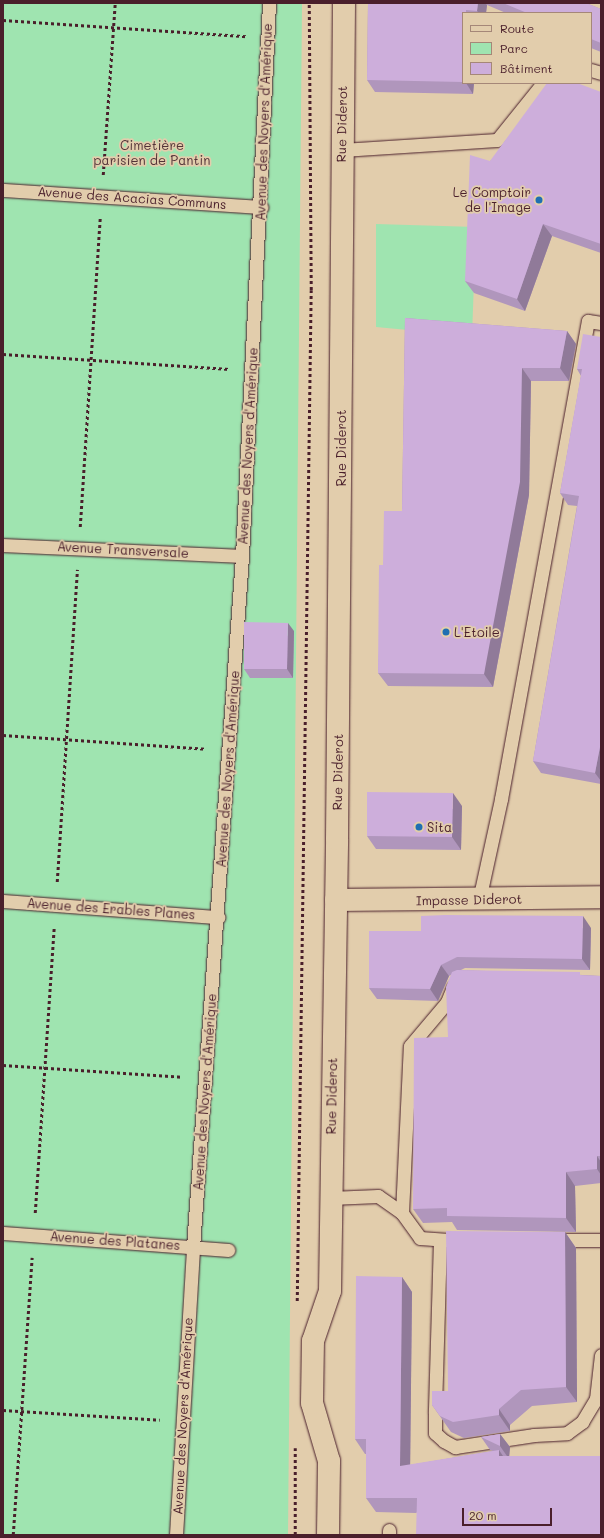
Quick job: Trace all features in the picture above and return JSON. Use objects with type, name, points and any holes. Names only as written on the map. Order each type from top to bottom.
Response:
[{"type":"street","name":"Rue Diderot","points":[[328,1535],[329,1461],[312,1403],[313,1341],[330,1291],[330,1198],[336,900],[344,3]]},
{"type":"street","name":"Impasse Diderot","points":[[336,900],[479,900],[601,897]]},
{"type":"lane","name":"Avenue des Noyers d'Amérique","points":[[176,1535],[193,1247],[230,750],[242,556],[261,207],[269,3]]},
{"type":"lane","points":[[342,150],[498,140],[542,84]]},
{"type":"lane","name":"Avenue des Acacias Communs","points":[[3,190],[261,207]]},
{"type":"lane","points":[[479,900],[501,799],[588,321],[601,323]]},
{"type":"lane","name":"Avenue Transversale","points":[[3,545],[242,556]]},
{"type":"lane","name":"Avenue des Erables Planes","points":[[3,902],[218,917]]},
{"type":"lane","points":[[402,1213],[410,1046],[447,1002],[456,980],[460,978]]},
{"type":"lane","points":[[330,1198],[378,1196],[402,1213],[420,1238],[463,1240]]},
{"type":"lane","name":"Avenue des Platanes","points":[[3,1233],[228,1250]]},
{"type":"lane","points":[[440,1240],[435,1433],[444,1441],[455,1447],[534,1435],[567,1433],[582,1422],[596,1398],[601,1355]]},
{"type":"lane","points":[[541,1240],[601,1240]]},
{"type":"path","points":[[13,1535],[115,3]]},
{"type":"path","points":[[297,1309],[310,290],[309,3]]},
{"type":"path","points":[[3,20],[268,38]]},
{"type":"path","points":[[3,354],[252,370]]},
{"type":"path","points":[[3,735],[230,750]]},
{"type":"path","points":[[3,1064],[206,1078]]},
{"type":"path","points":[[3,1410],[182,1422]]},
{"type":"path","points":[[295,1535],[296,1445]]},
{"type":"green space","name":"Cimetière parisien de Pantin","points":[[3,3],[302,3],[288,1535],[3,1535]]},
{"type":"green space","points":[[376,224],[476,227],[472,336],[376,327]]},
{"type":"building","points":[[368,3],[478,3],[477,11],[466,10],[466,12],[462,12],[462,82],[367,80]]},
{"type":"building","points":[[503,3],[586,3],[601,9],[601,43],[592,39],[592,12],[525,12]]},
{"type":"building","name":"Le Comptoir de l'Image","points":[[546,84],[580,84],[601,92],[601,244],[543,224],[517,299],[465,281],[470,155],[490,161]]},
{"type":"building","points":[[405,318],[567,331],[560,368],[522,368],[520,482],[484,674],[378,673],[379,565],[383,565],[384,511],[402,511]]},
{"type":"building","points":[[583,334],[601,337],[601,747],[595,773],[533,761],[579,496],[560,493],[582,369],[577,369]]},
{"type":"building","points":[[244,622],[288,623],[287,669],[244,669]]},
{"type":"building","name":"Sita","points":[[367,792],[453,793],[452,837],[367,836]]},
{"type":"building","points":[[421,916],[583,916],[582,959],[457,957],[441,965],[430,989],[369,988],[369,931],[421,931]]},
{"type":"building","points":[[457,970],[580,972],[580,975],[601,976],[600,1156],[597,1156],[597,1169],[566,1172],[566,1218],[447,1216],[447,1208],[413,1209],[414,1038],[448,1037],[446,987],[452,972]]},
{"type":"building","points":[[446,1231],[565,1232],[566,1387],[521,1390],[499,1409],[499,1415],[453,1422],[440,1416],[432,1405],[432,1391],[448,1391]]},
{"type":"building","points":[[356,1276],[402,1277],[400,1466],[499,1450],[499,1456],[601,1456],[601,1535],[416,1535],[417,1498],[366,1498],[366,1439],[355,1439]]},
{"type":"building","points":[[500,1434],[500,1446],[481,1437]]},
{"type":"place","name":"Le Comptoir de l'Image","points":[[539,200]]},
{"type":"place","name":"L'Etoile","points":[[446,632]]},
{"type":"place","name":"Sita","points":[[419,827]]}]
